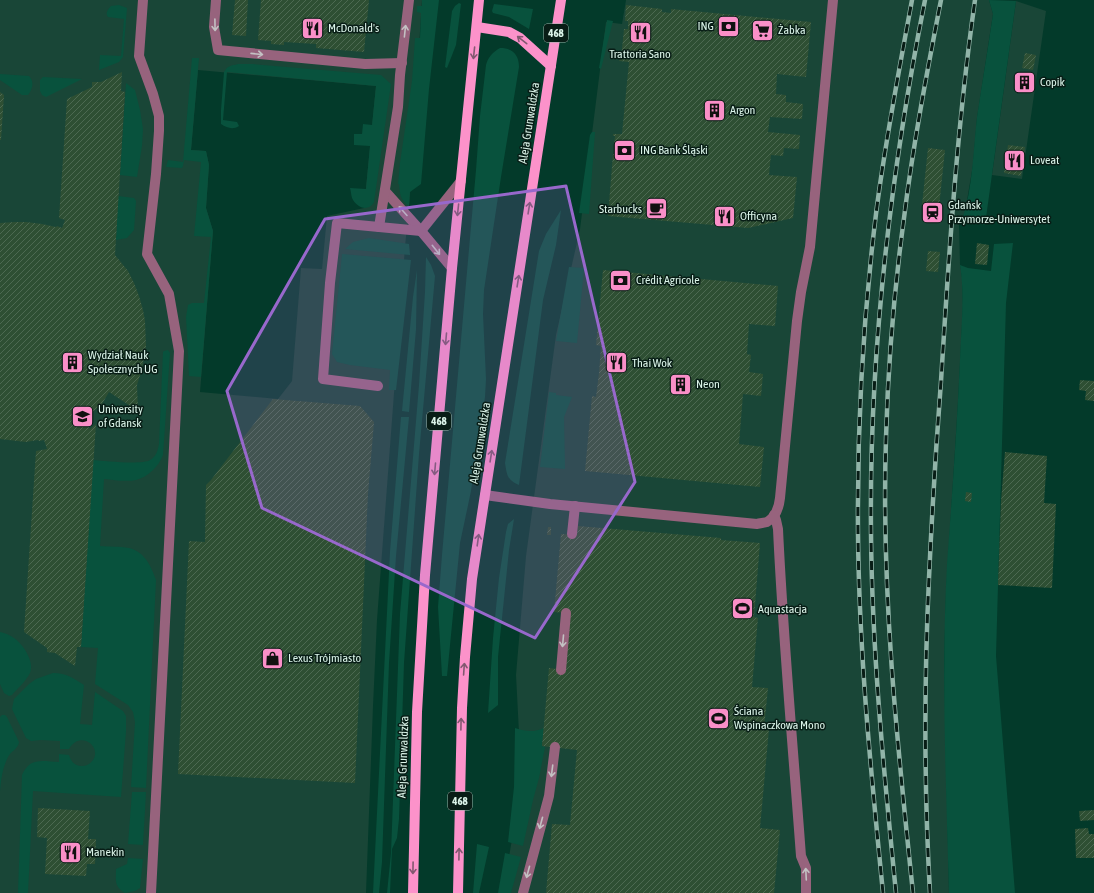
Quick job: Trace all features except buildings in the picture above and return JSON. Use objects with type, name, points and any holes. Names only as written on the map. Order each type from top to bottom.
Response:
[{"type":"main road","name":"Aleja Grunwaldzka","points":[[413,893],[417,712],[425,575],[460,181],[479,0]]},
{"type":"main road","name":"Aleja Grunwaldzka","points":[[458,893],[462,714],[472,579],[562,0]]},
{"type":"main road","points":[[477,28],[509,32],[520,38],[551,66]]},
{"type":"lane","points":[[143,0],[139,56],[153,94],[159,116],[156,174],[147,254],[168,294],[179,351],[151,893]]},
{"type":"lane","points":[[216,0],[214,27],[218,50],[365,64],[402,62]]},
{"type":"lane","points":[[380,227],[398,107],[409,0]]},
{"type":"lane","points":[[485,495],[575,506],[757,524],[767,522],[774,516],[779,508],[797,321],[810,247],[833,0]]},
{"type":"lane","points":[[421,231],[460,181]]},
{"type":"lane","points":[[385,191],[452,268]]},
{"type":"lane","points":[[378,386],[323,379],[330,283],[337,223],[421,231]]},
{"type":"lane","points":[[572,534],[575,506]]},
{"type":"lane","points":[[774,516],[778,529],[781,597],[801,856],[806,868],[806,893]]},
{"type":"lane","points":[[561,670],[566,613]]},
{"type":"lane","points":[[523,893],[549,796],[555,747]]},
{"type":"highlighted area","points":[[566,186],[635,482],[535,638],[262,508],[227,391],[325,219]]},
{"type":"shaded area","points":[[0,0],[422,0],[409,206],[377,620],[366,893],[0,893]],"holes":[[[198,70],[376,86],[364,208],[327,216],[322,269],[301,268],[292,381],[278,399],[200,392],[213,231],[206,208],[209,165],[206,151],[191,150]]]},
{"type":"shaded area","points":[[422,0],[439,0],[429,89],[421,184],[410,192],[409,206],[402,199],[398,184],[412,81],[415,38],[420,38],[421,13],[417,12],[417,6],[422,6]]},
{"type":"shaded area","points":[[626,0],[989,0],[993,14],[977,118],[973,165],[965,212],[959,225],[963,305],[946,593],[944,662],[949,893],[503,893],[515,821],[519,733],[516,675],[526,556],[556,335],[580,229],[606,22],[622,24]]},
{"type":"shaded area","points":[[989,0],[1016,1],[985,225],[962,220],[971,182],[977,117],[993,14]]},
{"type":"shaded area","points":[[1016,1],[1046,11],[1022,179],[992,175]]},
{"type":"shaded area","points":[[459,3],[461,4],[456,45],[447,68],[445,67],[452,11]]},
{"type":"shaded area","points":[[494,4],[533,9],[529,29],[509,17],[493,13],[492,11]]},
{"type":"shaded area","points":[[119,5],[127,8],[123,57],[119,62],[99,70],[100,55],[121,56],[124,19],[108,17],[107,14],[111,6]]},
{"type":"shaded area","points":[[607,20],[613,21],[601,69],[599,68]]},
{"type":"shaded area","points":[[500,48],[508,49],[514,53],[518,59],[519,67],[484,290],[483,314],[486,379],[485,397],[471,491],[460,543],[447,676],[442,676],[438,607],[480,116],[486,65],[491,55]]},
{"type":"shaded area","points":[[192,58],[199,58],[191,150],[206,151],[209,165],[206,208],[213,231],[201,377],[189,376],[186,317],[188,305],[192,303],[204,303],[211,237],[194,236],[201,162],[184,160],[182,168],[166,167],[168,160],[183,162]]},
{"type":"shaded area","points":[[238,64],[381,75],[391,84],[374,202],[369,207],[362,208],[356,204],[352,198],[350,188],[366,189],[370,146],[354,145],[354,134],[362,134],[363,124],[372,125],[376,86],[227,72],[223,120],[237,122],[239,126],[230,128],[221,124],[224,72],[228,67]]},
{"type":"shaded area","points":[[0,74],[29,76],[32,81],[32,88],[28,95],[22,95],[0,80]]},
{"type":"shaded area","points":[[43,77],[82,79],[46,97],[42,95],[40,91],[40,80]]},
{"type":"shaded area","points":[[126,83],[135,90],[143,129],[137,177],[120,175]]},
{"type":"shaded area","points":[[592,132],[595,132],[589,214],[579,213],[590,135]]},
{"type":"shaded area","points":[[118,196],[134,198],[136,201],[134,230],[127,238],[116,240]]},
{"type":"shaded area","points":[[561,210],[556,245],[543,300],[519,485],[508,477],[505,463],[539,251],[546,234]]},
{"type":"shaded area","points":[[369,238],[409,244],[410,255],[345,249],[353,242]]},
{"type":"shaded area","points":[[1013,243],[1006,303],[996,656],[1015,893],[949,893],[944,646],[947,564],[956,436],[962,312],[960,265],[968,268],[991,271],[994,244]]},
{"type":"shaded area","points":[[342,254],[411,260],[396,390],[389,390],[390,370],[337,362],[332,354]]},
{"type":"shaded area","points":[[426,257],[435,276],[419,454],[404,663],[399,819],[397,838],[392,849],[390,893],[387,893],[391,853],[400,614],[419,385]]},
{"type":"shaded area","points":[[569,267],[584,268],[577,343],[556,341]]},
{"type":"shaded area","points":[[417,270],[416,329],[409,412],[402,411]]},
{"type":"shaded area","points":[[168,350],[170,353],[163,455],[156,467],[140,479],[120,481],[104,479],[100,546],[122,547],[135,550],[147,560],[156,580],[146,788],[131,787],[135,722],[133,712],[128,705],[95,684],[98,648],[81,647],[93,460],[139,462],[150,460],[155,455],[159,444],[163,352]]},
{"type":"shaded area","points":[[549,392],[556,393],[556,395],[572,397],[564,417],[565,469],[540,467]]},
{"type":"shaded area","points":[[401,417],[409,417],[396,556],[389,663],[382,862],[379,893],[373,893],[390,552]]},
{"type":"shaded area","points":[[514,519],[509,550],[498,657],[498,705],[488,713],[499,578],[508,524]]},
{"type":"shaded area","points":[[0,632],[9,635],[17,641],[24,649],[30,659],[31,664],[30,673],[24,682],[12,695],[9,696],[4,693],[0,684]]},
{"type":"shaded area","points":[[53,673],[66,675],[84,685],[80,724],[92,725],[95,692],[123,711],[126,716],[121,797],[33,791],[28,893],[18,893],[22,775],[25,769],[37,761],[59,762],[59,754],[69,755],[72,762],[80,766],[85,766],[93,760],[95,755],[95,750],[92,745],[84,740],[74,743],[69,749],[60,749],[60,741],[31,741],[26,738],[12,709],[14,699],[36,679]]},
{"type":"shaded area","points":[[2,715],[7,717],[19,742],[9,755],[4,766],[0,792],[0,717]]},
{"type":"shaded area","points":[[515,728],[536,731],[544,728],[542,746],[545,747],[523,846],[508,842],[514,787]]},
{"type":"shaded area","points":[[132,792],[146,792],[143,845],[128,844]]},
{"type":"shaded area","points":[[477,844],[489,847],[479,893],[473,893]]},
{"type":"shaded area","points":[[505,853],[521,857],[511,893],[498,893]]},
{"type":"shaded area","points":[[128,858],[143,859],[140,888],[135,891],[125,893],[117,885],[116,869],[127,864]]},
{"type":"railway","points":[[883,893],[863,668],[858,533],[860,413],[864,333],[871,253],[888,133],[912,0]]},
{"type":"railway","points":[[896,893],[876,668],[872,578],[871,466],[878,332],[884,265],[902,132],[925,0]]},
{"type":"railway","points":[[913,893],[901,780],[888,609],[885,495],[886,438],[888,383],[900,245],[916,136],[941,0]]},
{"type":"railway","points":[[930,893],[925,736],[927,617],[930,553],[954,190],[963,95],[975,0]]},
{"type":"place","name":"ING","points":[[729,26]]},
{"type":"place","name":"McDonald's","points":[[312,28]]},
{"type":"place","name":"Żabka","points":[[762,30]]},
{"type":"place","name":"Trattoria Sano","points":[[640,33]]},
{"type":"place","name":"Copik","points":[[1025,82]]},
{"type":"place","name":"Argon","points":[[714,110]]},
{"type":"place","name":"ING Bank Śląski","points":[[625,150]]},
{"type":"place","name":"Loveat","points":[[1015,160]]},
{"type":"place","name":"Starbucks","points":[[657,209]]},
{"type":"place","name":"Gdańsk Przymorze-Uniwersytet","points":[[932,212]]},
{"type":"place","name":"Officyna","points":[[725,216]]},
{"type":"place","name":"Crédit Agricole","points":[[620,280]]},
{"type":"place","name":"Wydział Nauk Społecznych UG","points":[[72,362]]},
{"type":"place","name":"Thai Wok","points":[[617,363]]},
{"type":"place","name":"Neon","points":[[680,384]]},
{"type":"place","name":"University of Gdansk","points":[[83,416]]},
{"type":"place","name":"Aquastacja","points":[[742,609]]},
{"type":"place","name":"Lexus Trójmiasto","points":[[272,658]]},
{"type":"place","name":"Ściana Wspinaczkowa Mono","points":[[718,718]]},
{"type":"place","name":"Manekin","points":[[71,852]]}]
